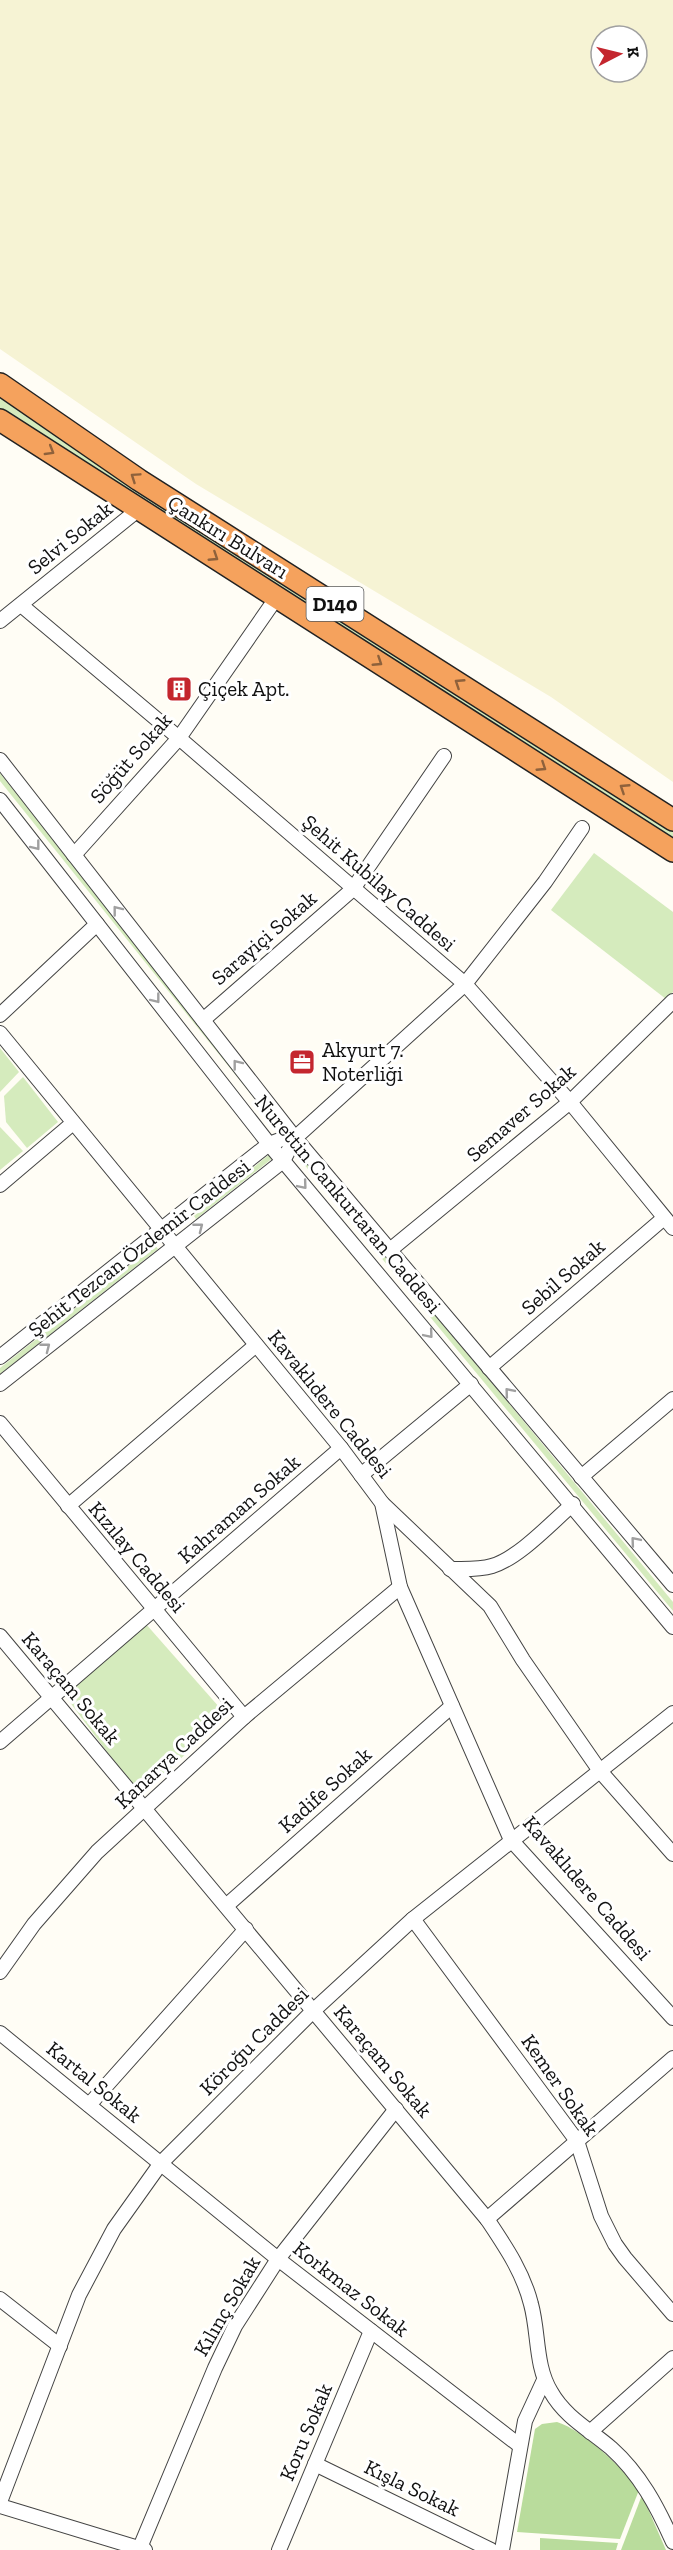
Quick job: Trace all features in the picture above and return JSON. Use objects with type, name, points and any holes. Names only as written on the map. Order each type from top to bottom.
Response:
[{"type":"highway","name":"Çankırı Bulvarı","points":[[0,384],[139,480],[673,820]]},
{"type":"highway","name":"Çankırı Bulvarı","points":[[0,420],[673,851]]},
{"type":"street","name":"Selvi Sokak","points":[[0,621],[139,509]]},
{"type":"street","name":"Söğüt Sokak","points":[[74,855],[179,738],[277,597]]},
{"type":"street","name":"Şehit Kubilay Caddesi","points":[[21,605],[465,984],[570,1102],[669,1223]]},
{"type":"street","name":"Sarayiçi Sokak","points":[[203,1020],[353,889],[444,756]]},
{"type":"street","name":"Nurettin Cankurtaran Caddesi","points":[[0,760],[294,1136],[673,1585]]},
{"type":"street","name":"Nurettin Cankurtaran Caddesi","points":[[0,800],[269,1144],[573,1504],[673,1627]]},
{"type":"street","points":[[294,1136],[465,984],[545,882],[582,828]]},
{"type":"street","points":[[0,1014],[98,924]]},
{"type":"street","name":"Semaver Sokak","points":[[390,1250],[570,1102],[673,1001]]},
{"type":"street","name":"Kavaklıdere Caddesi","points":[[0,1033],[341,1448],[382,1503],[400,1587],[512,1840],[673,2018]]},
{"type":"street","points":[[0,1185],[73,1123]]},
{"type":"street","name":"Şehit Tezcan Özdemir Caddesi","points":[[0,1358],[269,1144],[294,1136]]},
{"type":"street","name":"Şehit Tezcan Özdemir Caddesi","points":[[0,1384],[283,1161],[294,1136]]},
{"type":"street","name":"Sebil Sokak","points":[[489,1368],[669,1223]]},
{"type":"street","points":[[68,1506],[256,1345]]},
{"type":"street","points":[[362,1475],[471,1384]]},
{"type":"street","points":[[580,1477],[673,1399]]},
{"type":"street","name":"Kızılay Caddesi","points":[[0,1424],[244,1717]]},
{"type":"street","name":"Kahraman Sokak","points":[[0,1742],[155,1611],[341,1448]]},
{"type":"street","points":[[382,1503],[490,1606],[523,1660],[600,1771],[673,1854]]},
{"type":"street","points":[[450,1569],[482,1569],[495,1565],[516,1552],[573,1504]]},
{"type":"street","name":"Kanarya Caddesi","points":[[0,1972],[62,1890],[97,1852],[244,1717],[400,1587]]},
{"type":"street","name":"Karaçam Sokak","points":[[0,1636],[487,2219],[520,2270],[531,2304],[544,2380],[561,2407],[622,2459],[643,2484],[658,2509],[673,2542]]},
{"type":"street","name":"Kadife Sokak","points":[[226,1906],[452,1706]]},
{"type":"street","name":"Köroğu Caddesi","points":[[0,2504],[79,2295],[114,2229],[161,2163],[314,2010],[413,1919],[673,1713]]},
{"type":"street","name":"Kemer Sokak","points":[[413,1919],[577,2141],[601,2216],[615,2244],[624,2258],[673,2314]]},
{"type":"street","points":[[89,2105],[246,1929]]},
{"type":"street","name":"Kartal Sokak","points":[[0,2033],[161,2163]]},
{"type":"street","points":[[487,2219],[673,2058]]},
{"type":"street","name":"Kılınç Sokak","points":[[142,2549],[215,2368],[235,2326],[278,2259],[396,2109]]},
{"type":"street","name":"Korkmaz Sokak","points":[[161,2163],[278,2259],[519,2445]]},
{"type":"street","points":[[0,2299],[60,2346]]},
{"type":"street","name":"Koru Sokak","points":[[279,2550],[371,2331]]},
{"type":"street","points":[[590,2432],[673,2358]]},
{"type":"street","points":[[502,2550],[519,2445],[525,2421],[544,2380]]},
{"type":"street","name":"Kışla Sokak","points":[[315,2464],[491,2550]]},
{"type":"street","points":[[0,2504],[142,2549]]},
{"type":"shaded area","points":[[0,0],[673,0],[673,782],[551,697],[196,484],[0,349]]},
{"type":"green space","points":[[0,396],[673,830],[673,841],[0,408]]},
{"type":"green space","points":[[0,773],[270,1111],[266,1113],[0,781]]},
{"type":"green space","points":[[594,853],[673,912],[673,992],[666,999],[551,910]]},
{"type":"green space","points":[[0,1048],[19,1072],[0,1092]]},
{"type":"green space","points":[[23,1077],[58,1122],[27,1148],[6,1122],[4,1096]]},
{"type":"green space","points":[[0,1127],[23,1151],[0,1170]]},
{"type":"green space","points":[[271,1153],[274,1157],[196,1219],[194,1216]]},
{"type":"green space","points":[[308,1160],[673,1602],[673,1611],[303,1163]]},
{"type":"green space","points":[[155,1245],[158,1249],[0,1374],[0,1368]]},
{"type":"green space","points":[[145,1623],[227,1716],[140,1796],[63,1693]]},
{"type":"green space","points":[[557,2422],[591,2441],[623,2471],[639,2490],[620,2539],[517,2532],[535,2429],[542,2424]]},
{"type":"green space","points":[[642,2495],[666,2550],[621,2550]]},
{"type":"green space","points":[[540,2538],[618,2543],[616,2550],[540,2550]]},
{"type":"place","name":"Çiçek Apt.","points":[[179,689]]},
{"type":"place","name":"Akyurt 7. Noterliği","points":[[302,1062]]}]
